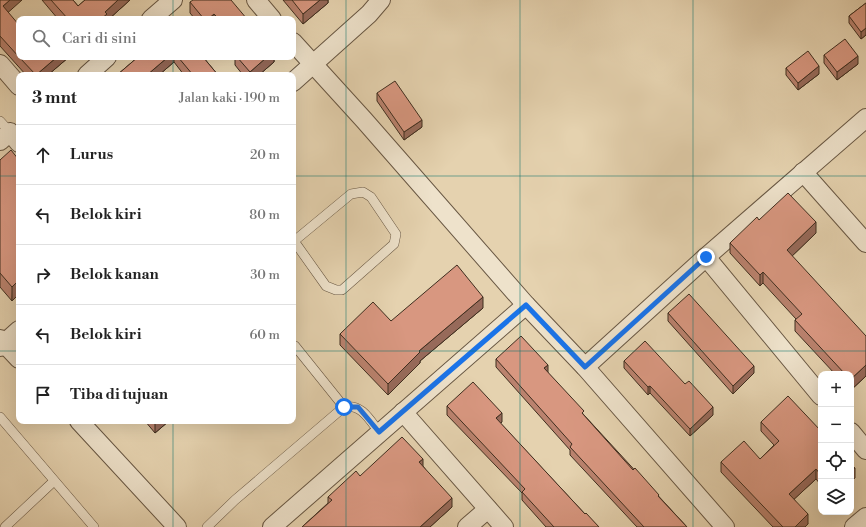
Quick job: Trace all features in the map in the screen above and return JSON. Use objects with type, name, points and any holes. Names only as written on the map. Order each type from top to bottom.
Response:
[{"type":"street","points":[[154,16],[172,0]]},
{"type":"street","points":[[256,0],[269,16]]},
{"type":"street","points":[[296,79],[369,14],[381,0]]},
{"type":"street","points":[[296,45],[364,120],[526,305],[585,367],[725,527]]},
{"type":"street","points":[[90,72],[104,60]]},
{"type":"street","points":[[0,64],[16,83]]},
{"type":"street","points":[[585,367],[706,257],[866,118]]},
{"type":"street","points":[[803,172],[866,243]]},
{"type":"street","points":[[706,257],[818,392]]},
{"type":"street","points":[[272,527],[526,305]]},
{"type":"street","points":[[16,332],[1,343],[16,356]]},
{"type":"street","points":[[404,412],[504,527]]},
{"type":"street","points":[[82,424],[177,527]]},
{"type":"street","points":[[854,436],[866,450]]},
{"type":"street","points":[[467,527],[488,508]]},
{"type":"street","points":[[854,527],[866,517]]},
{"type":"lane","points":[[296,240],[351,194],[363,192],[371,197],[396,234],[394,244],[342,290],[336,290],[326,286],[296,245]]},
{"type":"lane","points":[[296,347],[344,407]]},
{"type":"lane","points":[[207,527],[235,500],[344,407],[358,407],[379,432]]},
{"type":"lane","points":[[0,417],[94,527]]},
{"type":"lane","points":[[5,527],[54,481]]},
{"type":"building","points":[[0,0],[10,0],[3,6],[16,21],[16,54],[0,36]]},
{"type":"building","points":[[51,0],[73,0],[78,6],[85,0],[118,0],[105,12],[107,14],[105,16],[65,16]]},
{"type":"building","points":[[193,0],[231,0],[244,16],[216,16],[214,14],[212,16],[202,16],[190,2]]},
{"type":"building","points":[[292,0],[320,0],[303,14]]},
{"type":"building","points":[[866,3],[866,28],[861,32],[849,16]]},
{"type":"building","points":[[845,39],[858,56],[837,72],[824,55]]},
{"type":"building","points":[[808,51],[819,66],[798,83],[786,68]]},
{"type":"building","points":[[22,60],[54,60],[40,72],[33,72]]},
{"type":"building","points":[[134,60],[164,60],[150,72],[120,72]]},
{"type":"building","points":[[180,60],[206,60],[216,72],[190,72]]},
{"type":"building","points":[[240,60],[264,60],[250,72]]},
{"type":"building","points":[[395,81],[422,120],[404,132],[377,93]]},
{"type":"building","points":[[11,150],[16,156],[16,283],[12,287],[0,273],[0,160]]},
{"type":"building","points":[[788,193],[816,222],[787,250],[866,336],[866,365],[854,376],[854,371],[842,371],[795,320],[802,314],[763,272],[760,275],[730,243],[757,217],[759,220]]},
{"type":"building","points":[[457,265],[483,297],[419,351],[420,352],[388,384],[340,334],[373,302],[391,321]]},
{"type":"building","points":[[689,294],[754,366],[733,386],[668,313]]},
{"type":"building","points":[[521,336],[548,365],[544,368],[584,411],[582,413],[633,470],[635,468],[659,495],[658,496],[687,527],[644,527],[570,447],[572,444],[496,359]]},
{"type":"building","points":[[645,341],[685,384],[689,381],[713,407],[690,429],[650,386],[648,387],[624,361]]},
{"type":"building","points":[[473,382],[502,413],[496,418],[585,514],[586,513],[599,527],[554,527],[522,492],[525,489],[447,406]]},
{"type":"building","points":[[788,396],[818,428],[818,471],[816,469],[789,494],[808,514],[795,527],[783,527],[721,462],[744,441],[760,459],[779,441],[761,422]]},
{"type":"building","points":[[402,437],[423,459],[419,462],[452,498],[420,527],[302,527],[332,500],[328,497],[356,471],[360,476]]},
{"type":"route","points":[[344,407],[358,407],[379,432],[404,412],[526,305],[585,367],[706,257]]}]
